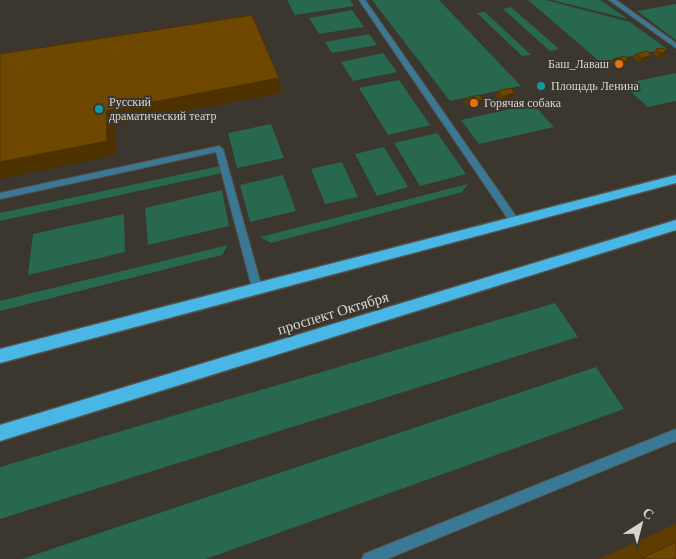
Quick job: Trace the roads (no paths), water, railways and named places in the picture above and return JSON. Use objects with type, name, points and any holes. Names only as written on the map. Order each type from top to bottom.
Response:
[{"type":"main road","points":[[0,356],[676,179]]},
{"type":"main road","name":"проспект Октября","points":[[0,433],[676,225]]},
{"type":"lane","points":[[362,0],[515,222]]},
{"type":"lane","points":[[612,0],[676,46]]},
{"type":"lane","points":[[0,196],[219,149],[257,288]]},
{"type":"lane","points":[[369,559],[676,435]]},
{"type":"place","name":"Баш_Лаваш","points":[[619,64]]},
{"type":"place","name":"Площадь Ленина","points":[[541,86]]},
{"type":"place","name":"Горячая собака","points":[[474,103]]},
{"type":"place","name":"Русский драматический театр","points":[[99,109]]}]
